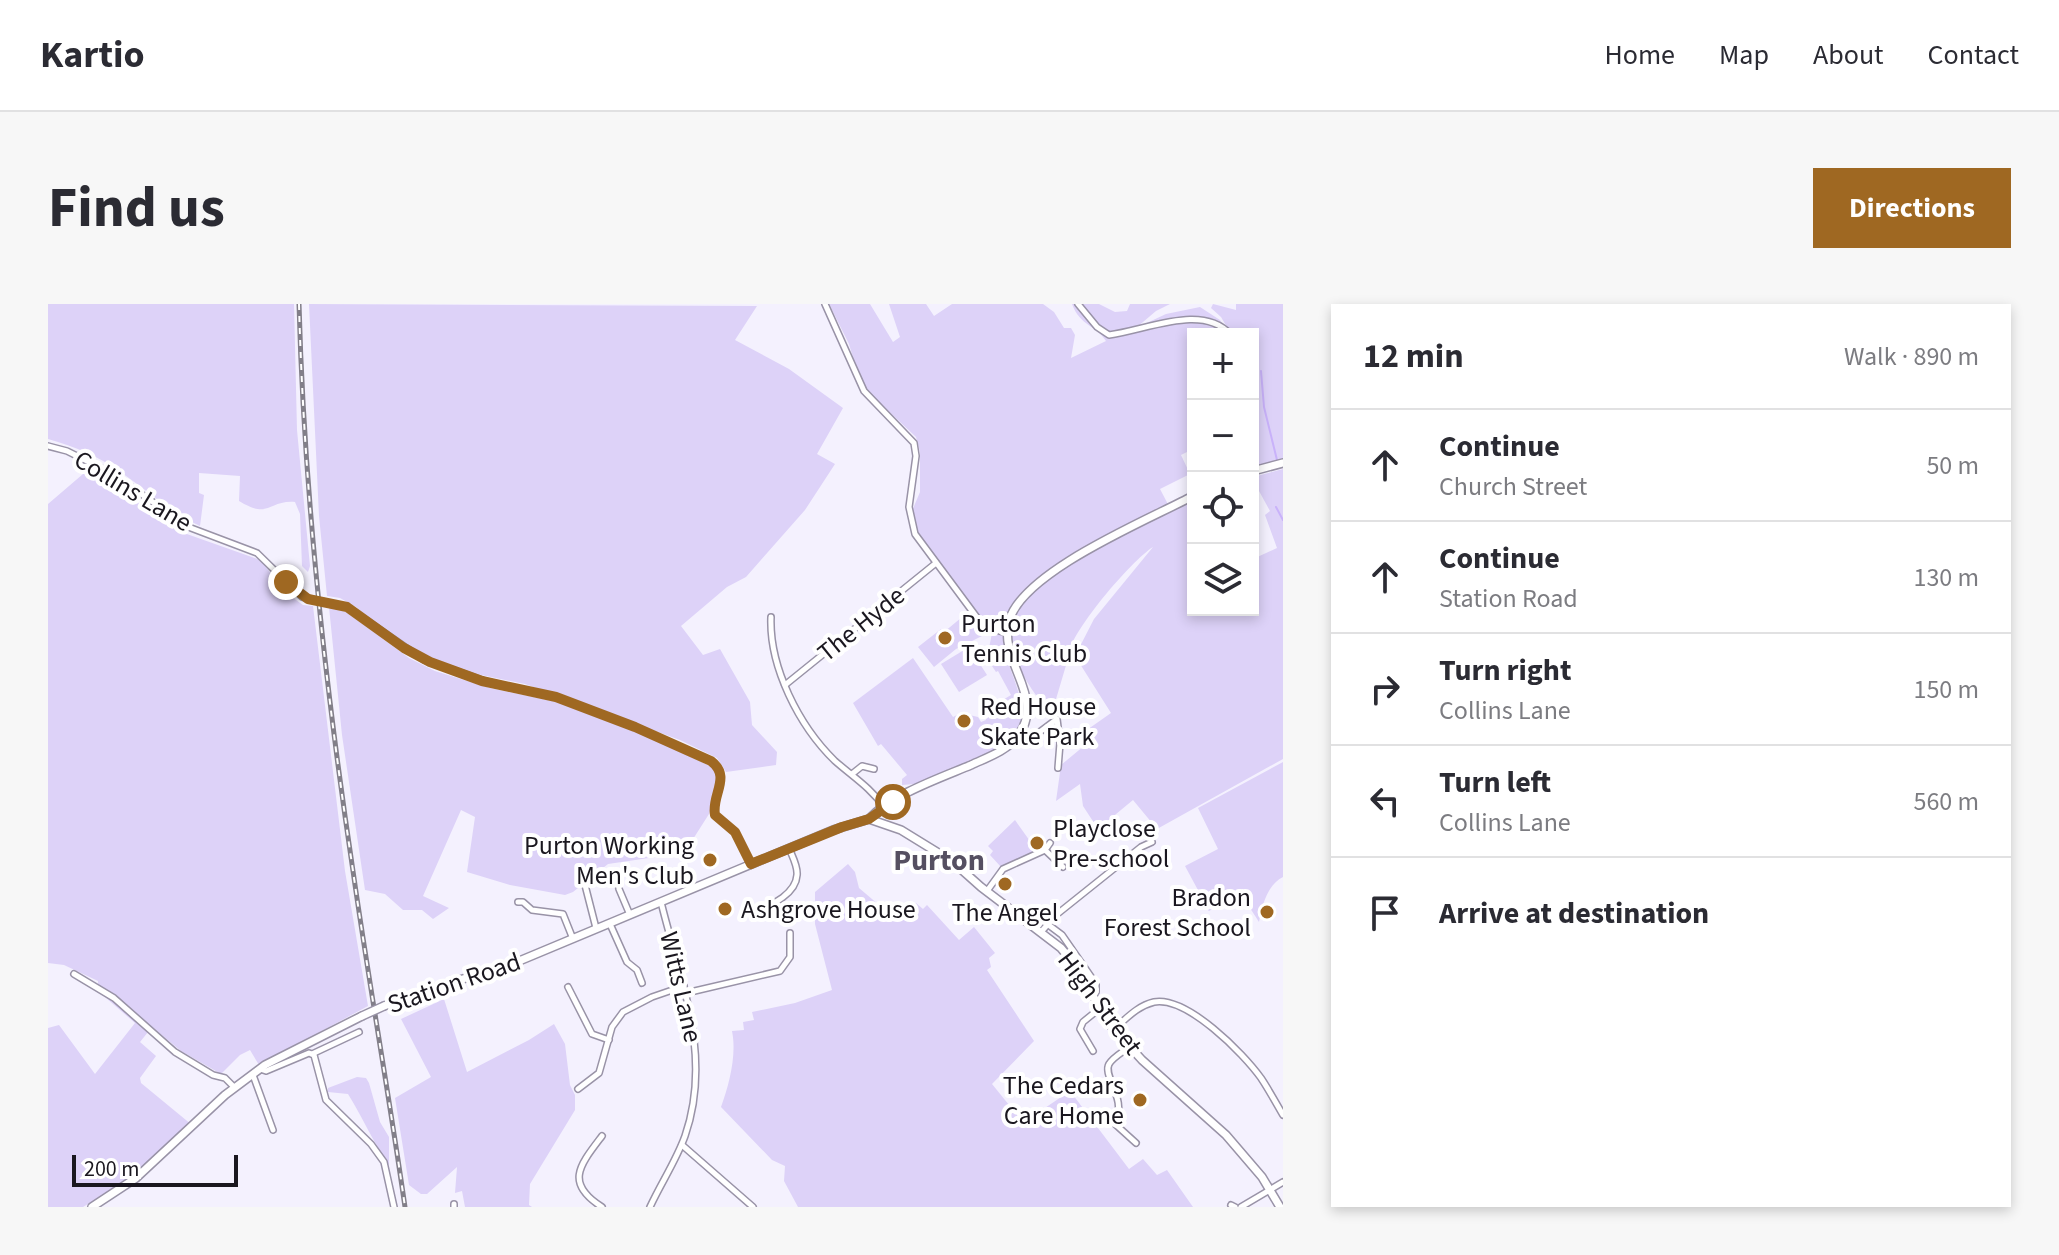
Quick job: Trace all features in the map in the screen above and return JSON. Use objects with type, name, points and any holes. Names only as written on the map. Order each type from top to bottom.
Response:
[{"type":"street","points":[[825,304],[864,391],[914,443],[916,456],[909,490],[910,520],[915,534],[984,627],[1008,633]]},
{"type":"street","points":[[1078,304],[1097,327],[1109,335],[1149,318]]},
{"type":"street","points":[[1220,318],[1226,328]]},
{"type":"street","name":"Collins Lane","points":[[48,446],[67,451],[109,472],[191,528],[257,553],[302,597],[347,607],[424,660],[482,681],[556,697],[707,758],[721,774],[715,815],[735,832],[751,864]]},
{"type":"street","points":[[1259,469],[1283,463]]},
{"type":"street","points":[[869,819],[884,807],[931,783],[1003,751],[1021,732],[1028,714],[1028,702],[1010,652],[1008,633],[1017,605],[1044,580],[1090,548],[1187,499]]},
{"type":"street","name":"The Hyde","points":[[785,685],[936,563]]},
{"type":"street","points":[[771,617],[774,651],[785,685],[819,743],[872,792],[894,827]]},
{"type":"street","points":[[1021,732],[1033,737],[1057,719],[1060,743],[1058,768]]},
{"type":"street","points":[[852,774],[862,766],[874,769]]},
{"type":"street","name":"High Street","points":[[854,822],[869,819],[894,827],[946,857],[1041,932],[1071,960],[1099,1009],[1129,1047],[1214,1122],[1270,1190],[1280,1207]]},
{"type":"street","name":"Station Road","points":[[92,1207],[143,1173],[234,1087],[313,1039],[384,1006],[504,968],[854,822]]},
{"type":"street","points":[[1041,932],[1050,926],[1056,915],[1143,845],[1152,842]]},
{"type":"street","points":[[987,891],[1004,868],[1045,850],[1050,843]]},
{"type":"street","points":[[758,910],[777,902],[796,881],[797,871],[789,848]]},
{"type":"street","points":[[1045,850],[1063,867]]},
{"type":"street","points":[[585,885],[597,929]]},
{"type":"street","points":[[619,889],[630,915]]},
{"type":"street","points":[[518,902],[523,902],[532,910],[563,914],[573,939]]},
{"type":"street","name":"Witts Lane","points":[[650,1207],[682,1145],[690,1118],[696,1062],[695,1031],[661,902]]},
{"type":"street","points":[[610,924],[627,962],[637,970],[642,983]]},
{"type":"street","points":[[1050,926],[1062,935],[1096,984],[1096,992],[1091,996]]},
{"type":"street","points":[[686,993],[780,971],[790,957],[790,933]]},
{"type":"street","points":[[74,974],[114,998],[175,1052],[213,1075],[225,1078],[234,1087]]},
{"type":"street","points":[[578,1089],[599,1073],[612,1027],[625,1010],[684,986]]},
{"type":"street","points":[[568,987],[592,1034],[609,1040]]},
{"type":"street","points":[[1114,1029],[1135,1011],[1150,1004],[1165,1002],[1182,1006],[1254,1070],[1283,1115]]},
{"type":"street","points":[[1093,1051],[1080,1029],[1083,1022],[1099,1009]]},
{"type":"street","points":[[273,1130],[257,1072],[312,1054],[359,1032]]},
{"type":"street","points":[[1129,1047],[1109,1063],[1108,1071],[1120,1106],[1115,1124],[1136,1143]]},
{"type":"street","points":[[312,1054],[325,1098],[381,1157],[394,1207]]},
{"type":"street","points":[[602,1136],[580,1171],[580,1184],[586,1197],[602,1207]]},
{"type":"street","points":[[682,1145],[753,1207]]},
{"type":"street","points":[[1236,1206],[1283,1182]]},
{"type":"shaded area","points":[[48,304],[294,304],[297,430],[310,566],[308,572],[302,566],[300,514],[295,502],[257,509],[239,501],[240,476],[199,473],[199,493],[204,495],[200,526],[105,462],[48,439]]},
{"type":"shaded area","points":[[309,304],[757,306],[735,340],[789,369],[843,408],[817,454],[835,464],[805,510],[746,577],[727,587],[681,626],[703,655],[720,649],[750,702],[752,725],[777,752],[776,765],[726,772],[717,758],[680,740],[525,684],[462,671],[424,655],[375,624],[356,607],[340,598],[327,596],[319,516]]},
{"type":"shaded area","points":[[829,304],[870,304],[893,342],[900,337],[889,304],[926,304],[934,316],[952,304],[1043,304],[1054,312],[1064,328],[1071,328],[1075,335],[1071,358],[1106,341],[1079,317],[1072,304],[1099,304],[1115,312],[1127,311],[1130,304],[1170,304],[1136,328],[1166,314],[1200,307],[1220,320],[1225,328],[1187,328],[1187,452],[1181,455],[1187,476],[1160,489],[1171,510],[1187,503],[1187,616],[1259,616],[1259,556],[1277,548],[1265,515],[1270,511],[1259,491],[1259,475],[1283,469],[1283,759],[1157,829],[1133,800],[1098,829],[1083,806],[1080,784],[1056,801],[1061,765],[1090,741],[1084,732],[1111,713],[1075,656],[1094,619],[1153,547],[1101,600],[1076,636],[1051,716],[1025,678],[1015,657],[1011,634],[1002,626],[986,623],[982,636],[956,649],[934,667],[918,647],[941,629],[944,632],[973,608],[913,527],[912,511],[920,492],[920,452],[916,437],[866,390],[860,381],[849,344]]},
{"type":"shaded area","points":[[1213,304],[1236,310],[1236,304],[1283,304],[1283,459],[1259,466],[1259,328],[1227,328],[1211,308]]},
{"type":"shaded area","points":[[90,468],[184,533],[260,560],[289,595],[303,605],[313,606],[345,871],[368,1006],[259,1065],[250,1050],[240,1055],[221,1074],[181,1051],[152,1027],[140,1042],[156,1056],[140,1078],[141,1083],[192,1125],[129,1179],[83,1207],[48,1207],[48,1028],[59,1025],[95,1074],[135,1023],[98,991],[98,981],[64,965],[48,963],[48,504]]},
{"type":"shaded area","points":[[329,607],[346,612],[409,658],[435,671],[490,688],[557,702],[647,736],[712,767],[719,775],[719,785],[709,814],[688,847],[669,855],[608,864],[565,895],[510,885],[467,872],[475,817],[461,810],[423,896],[449,908],[433,919],[422,910],[403,910],[385,894],[365,890],[342,735]]},
{"type":"shaded area","points":[[995,631],[1002,634],[1021,701],[1020,723],[1006,738],[991,743],[995,751],[916,787],[914,784],[902,785],[902,779],[907,775],[881,744],[878,746],[853,703],[913,658],[953,717],[961,713],[978,717],[981,722],[986,720],[983,712],[1011,695],[992,666],[998,663],[989,648]]},
{"type":"shaded area","points":[[969,647],[987,675],[959,692],[941,664]]},
{"type":"shaded area","points":[[1283,762],[1283,877],[1269,891],[1259,922],[1241,894],[1209,911],[1194,898],[1199,892],[1185,866],[1218,849],[1198,808]]},
{"type":"shaded area","points":[[1015,820],[1037,851],[1001,867],[990,855],[993,851],[988,846]]},
{"type":"shaded area","points":[[848,864],[855,872],[859,888],[892,916],[916,903],[923,909],[927,905],[959,940],[974,927],[995,953],[989,958],[991,967],[987,970],[1034,1041],[992,1084],[1026,1126],[1039,1112],[1070,1091],[1129,1169],[1143,1159],[1157,1175],[1167,1170],[1193,1207],[798,1207],[784,1181],[785,1166],[772,1160],[721,1107],[733,1060],[732,1031],[744,1030],[743,1022],[754,1020],[752,1012],[795,1003],[832,990],[815,924],[815,892]]},
{"type":"shaded area","points":[[444,999],[467,1072],[554,1024],[565,1044],[575,1110],[530,1184],[529,1205],[532,1207],[465,1207],[462,1191],[455,1193],[457,1167],[427,1194],[421,1194],[409,1185],[395,1098],[431,1077],[401,1019]]},
{"type":"shaded area","points":[[357,1077],[366,1078],[369,1083],[380,1122],[389,1137],[389,1165],[348,1094],[328,1092],[328,1088]]},
{"type":"waterway","points":[[1261,371],[1264,407],[1277,460]]},
{"type":"waterway","points":[[1276,507],[1283,520]]},
{"type":"railway","points":[[299,304],[311,518],[333,730],[405,1207]]},
{"type":"place","name":"Purton Tennis Club","points":[[945,638]]},
{"type":"place","name":"Red House Skate Park","points":[[964,721]]},
{"type":"place","name":"Playclose Pre-school","points":[[1037,843]]},
{"type":"place","name":"Purton Working Men's Club","points":[[710,860]]},
{"type":"place","name":"The Angel","points":[[1005,884]]},
{"type":"place","name":"Ashgrove House","points":[[725,909]]},
{"type":"place","name":"Bradon Forest School","points":[[1267,912]]},
{"type":"place","name":"The Cedars Care Home","points":[[1140,1100]]},
{"type":"district","name":"Purton","points":[[939,860]]},
{"type":"route","points":[[286,582],[296,593],[308,599],[347,607],[404,648],[456,673],[556,697],[635,727],[711,761],[722,777],[715,815],[735,832],[751,864],[869,819],[893,802]]}]
